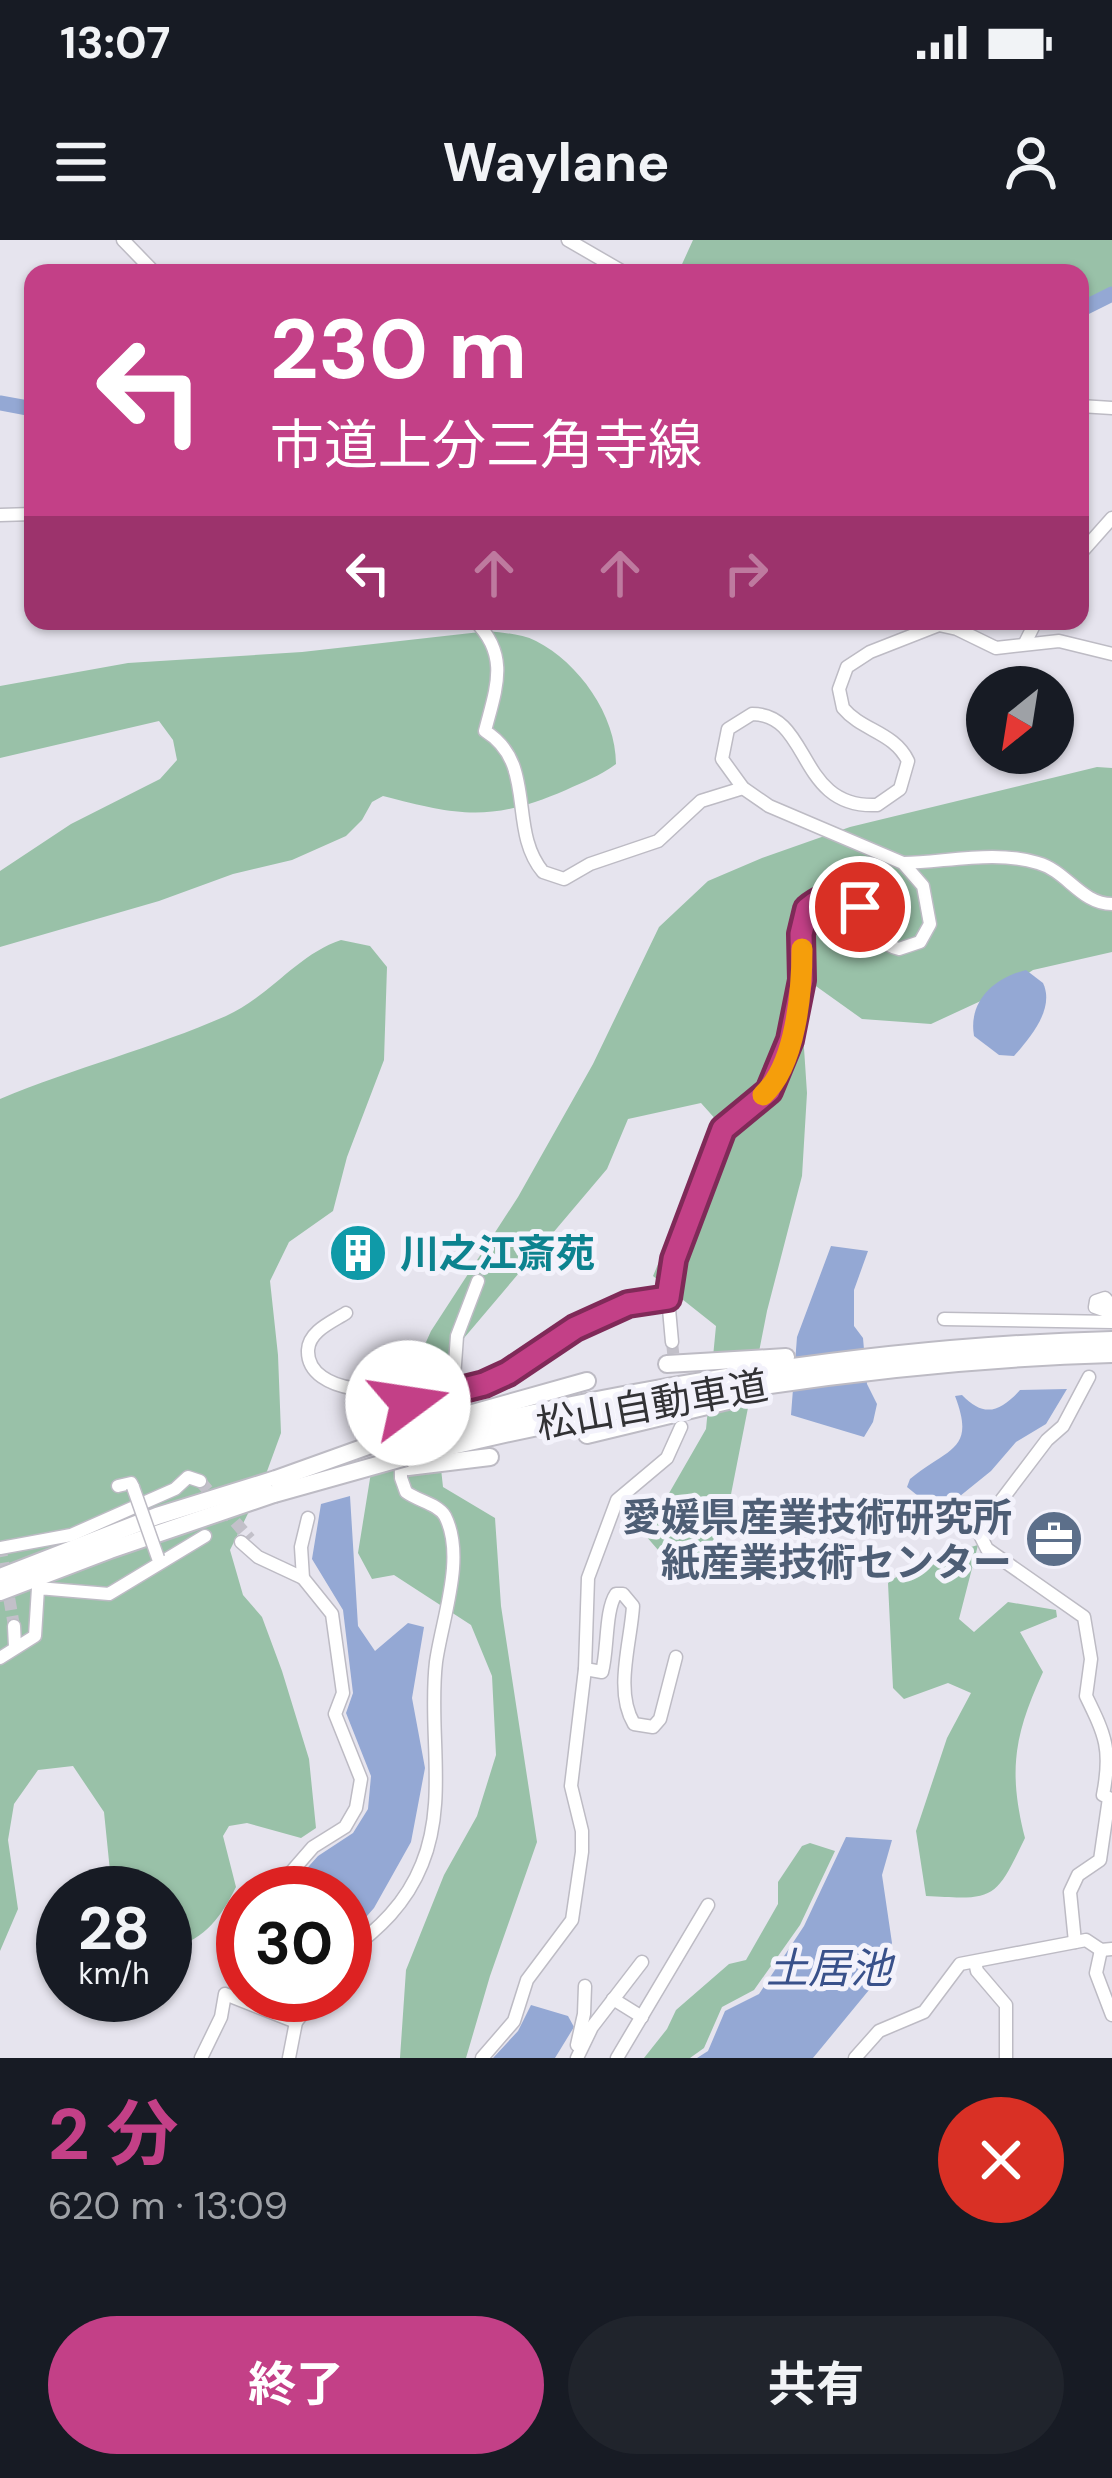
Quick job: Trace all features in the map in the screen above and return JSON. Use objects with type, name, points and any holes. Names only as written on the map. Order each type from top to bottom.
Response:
[{"type":"highway","points":[[587,1435],[784,1374],[1112,1340]]},
{"type":"highway","points":[[668,1364],[784,1374],[878,1363],[1112,1354]]},
{"type":"highway","name":"松山自動車道","points":[[407,1449],[662,1385],[784,1374]]},
{"type":"highway","points":[[0,1592],[586,1381]]},
{"type":"highway","points":[[0,1577],[157,1516],[275,1491],[407,1449],[490,1457]]},
{"type":"street","points":[[123,240],[146,264]]},
{"type":"street","points":[[568,240],[609,264]]},
{"type":"street","points":[[1089,544],[1112,518]]},
{"type":"street","points":[[484,630],[498,663],[485,730],[512,755],[528,842],[543,872],[564,879],[658,841],[701,801],[742,788]]},
{"type":"street","points":[[672,1342],[668,1298],[674,1259],[723,1129],[769,1091],[784,1059],[798,1014],[801,934],[807,909],[821,898],[847,897],[885,945],[899,949],[914,946],[928,931],[930,910],[923,886],[903,863],[770,806],[742,788],[722,759],[724,737],[742,716],[760,713],[775,718],[788,729],[823,786],[868,806],[887,802],[905,780],[908,761],[892,739],[856,721],[843,708],[840,681],[847,667],[870,652],[926,630]]},
{"type":"street","points":[[961,630],[996,648],[1059,641],[1112,654]]},
{"type":"street","points":[[1025,643],[1032,630]]},
{"type":"street","points":[[903,863],[1030,861],[1058,872],[1099,903],[1112,904]]},
{"type":"street","points":[[453,1392],[457,1336],[478,1281]]},
{"type":"street","points":[[346,1313],[313,1336],[308,1345],[312,1368],[343,1387],[420,1402],[508,1373],[608,1312],[668,1298]]},
{"type":"street","points":[[944,1319],[1112,1314]]},
{"type":"street","points":[[1075,1942],[1070,1892],[1078,1875],[1100,1860],[1110,1794],[1103,1795],[1111,1760],[1100,1717],[1086,1696],[1091,1659],[1084,1617],[987,1549],[978,1531],[1047,1440],[1064,1426],[1089,1377]]},
{"type":"street","points":[[372,1935],[410,1889],[434,1820],[434,1693],[451,1566],[447,1519],[439,1509],[406,1492],[401,1478],[400,1400]]},
{"type":"street","points":[[482,2058],[514,2021],[527,1981],[566,1930],[575,1908],[581,1831],[571,1786],[585,1669],[588,1578],[617,1500],[668,1458],[681,1426]]},
{"type":"street","points":[[0,1548],[71,1535],[175,1490],[188,1477],[200,1481]]},
{"type":"street","points":[[125,1487],[160,1562]]},
{"type":"street","points":[[303,1578],[301,1547],[308,1518]]},
{"type":"street","points":[[0,1658],[35,1636],[38,1588],[109,1594],[205,1536]]},
{"type":"street","points":[[246,1541],[258,1557],[303,1578],[332,1614],[343,1693],[335,1714],[361,1780],[356,1808],[345,1827],[313,1847],[296,1866]]},
{"type":"street","points":[[585,1669],[602,1672],[609,1606],[616,1594],[623,1594],[633,1606],[626,1658],[628,1715],[634,1724],[653,1727],[660,1719],[676,1657]]},
{"type":"street","points":[[14,1626],[15,1647]]},
{"type":"street","points":[[617,2058],[708,1905]]},
{"type":"street","points":[[855,2058],[879,2031],[924,2012],[960,1964],[1086,1940],[1107,1949],[1096,1973],[1112,2015]]},
{"type":"street","points":[[576,2058],[592,2027],[642,1961]]},
{"type":"street","points":[[975,1962],[1006,2006],[1006,2058]]},
{"type":"street","points":[[576,2058],[585,1986]]},
{"type":"street","points":[[613,2000],[642,2017]]},
{"type":"street","points":[[201,2058],[219,2022]]},
{"type":"street","points":[[289,2058],[296,2022]]},
{"type":"green space","points":[[693,240],[1112,240],[1112,293],[1089,301],[1089,264],[682,264]]},
{"type":"green space","points":[[489,631],[536,641],[567,663],[602,709],[616,764],[540,800],[496,811],[455,811],[383,796],[372,802],[346,836],[292,860],[0,947],[0,871],[71,824],[160,779],[177,760],[173,740],[159,721],[0,758],[0,686],[128,663],[302,652]]},
{"type":"green space","points":[[1112,768],[1112,952],[1033,970],[998,993],[931,1024],[862,1019],[813,984],[801,1003],[807,1093],[802,1176],[767,1311],[723,1535],[693,1565],[672,1566],[645,1535],[706,1429],[716,1326],[653,1276],[718,1122],[701,1103],[628,1119],[607,1169],[431,1377],[443,1487],[495,1518],[501,1606],[537,1842],[466,2058],[400,2058],[406,1970],[444,1875],[477,1816],[496,1755],[492,1676],[471,1625],[394,1575],[372,1579],[358,1553],[373,1460],[431,1331],[518,1197],[593,1064],[659,927],[708,881],[850,827],[1074,773]]},
{"type":"green space","points":[[341,940],[370,946],[387,967],[384,1060],[347,1157],[333,1211],[289,1242],[270,1281],[281,1433],[230,1550],[243,1595],[262,1617],[282,1671],[309,1759],[316,1828],[301,1838],[247,1823],[229,1826],[223,1836],[231,1866],[216,1866],[216,1918],[192,1939],[192,1866],[109,1866],[104,1812],[73,1766],[38,1770],[14,1804],[8,1840],[18,1909],[0,1951],[0,1099],[226,1016]]},
{"type":"green space","points":[[978,1545],[959,1619],[974,1632],[1008,1602],[1056,1610],[1057,1617],[1020,1632],[1043,1672],[1017,1753],[1017,1793],[1025,1838],[1007,1874],[990,1892],[926,1896],[916,1831],[947,1738],[971,1693],[948,1683],[904,1699],[893,1688],[888,1583],[917,1562]]},
{"type":"green space","points":[[810,1843],[835,1851],[800,1925],[754,1990],[722,2007],[704,2048],[690,2058],[644,2058],[676,2010],[729,1964],[746,1960],[778,1904],[778,1882],[802,1846]]},
{"type":"water","points":[[1026,970],[1043,983],[1044,1012],[1014,1056],[999,1055],[974,1036],[975,1012],[994,985]]},
{"type":"water","points":[[831,1246],[868,1251],[854,1290],[854,1326],[863,1338],[867,1384],[877,1404],[864,1437],[791,1415],[797,1337]]},
{"type":"water","points":[[1067,1389],[1046,1424],[1016,1442],[991,1471],[939,1513],[907,1487],[910,1479],[960,1438],[961,1414],[955,1396],[992,1409],[1020,1390]]},
{"type":"water","points":[[350,1496],[358,1626],[375,1651],[408,1623],[424,1627],[412,1698],[425,1768],[411,1842],[372,1910],[372,1866],[309,1866],[353,1833],[368,1809],[371,1776],[346,1713],[353,1693],[343,1610],[312,1559],[321,1504]]},
{"type":"water","name":"土居池","points":[[846,1837],[892,1840],[882,1875],[892,1943],[869,1990],[813,2058],[697,2058],[708,2051],[725,2011],[759,1994],[804,1926]]},
{"type":"water","points":[[531,2005],[568,2016],[574,2027],[555,2058],[493,2058],[518,2031]]},
{"type":"waterway","points":[[1089,306],[1112,294]]},
{"type":"waterway","points":[[0,403],[24,407]]},
{"type":"tunnel","points":[[672,1342],[677,1390]]},
{"type":"tunnel","points":[[200,1481],[250,1539]]},
{"type":"tunnel","points":[[0,1545],[14,1626]]},
{"type":"slow traffic","points":[[763,1095],[776,1079],[798,1014],[802,949]]},
{"type":"place","name":"川之江斎苑","points":[[358,1253]]},
{"type":"place","name":"愛媛県産業技術研究所 紙産業技術センター","points":[[1054,1539]]},
{"type":"route","points":[[408,1403],[484,1384],[575,1328],[628,1304],[668,1298],[674,1259],[723,1129],[769,1091],[790,1040],[798,1014],[801,934],[807,909],[832,895],[847,897],[860,907]]}]
